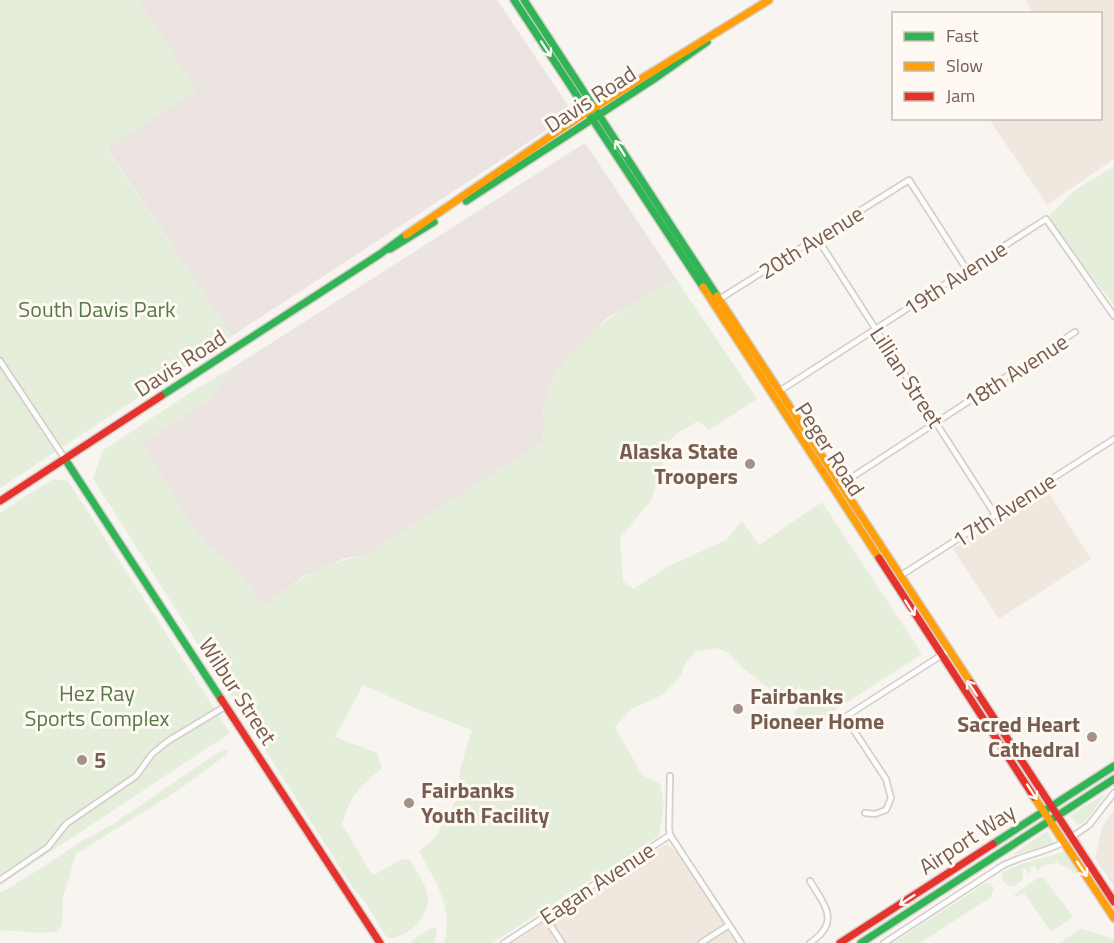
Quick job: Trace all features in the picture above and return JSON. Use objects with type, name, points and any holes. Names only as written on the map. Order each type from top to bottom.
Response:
[{"type":"main road","name":"Peger Road","points":[[514,0],[589,116],[716,301]]},
{"type":"main road","name":"Peger Road","points":[[524,0],[896,578],[941,656],[1114,918]]},
{"type":"main road","name":"Davis Road","points":[[0,501],[589,116],[698,49],[725,28],[769,0]]},
{"type":"main road","name":"Wilbur Street","points":[[65,459],[380,943]]},
{"type":"main road","name":"Peger Road","points":[[896,578],[948,651],[1114,902]]},
{"type":"main road","name":"Airport Way","points":[[840,943],[1114,766]]},
{"type":"main road","name":"Airport Way","points":[[861,943],[1114,779]]},
{"type":"street","name":"20th Avenue","points":[[716,301],[909,180],[967,270]]},
{"type":"street","name":"19th Avenue","points":[[776,393],[1046,219],[1114,316]]},
{"type":"street","name":"Lillian Street","points":[[817,238],[996,516]]},
{"type":"street","name":"18th Avenue","points":[[837,486],[1075,332]]},
{"type":"street","points":[[0,361],[65,459]]},
{"type":"street","name":"17th Avenue","points":[[896,578],[1114,439]]},
{"type":"street","points":[[865,813],[875,814],[886,810],[891,798],[886,779],[845,717],[948,651]]},
{"type":"street","points":[[0,880],[48,847],[66,824],[136,776],[152,754],[168,741],[226,706]]},
{"type":"street","name":"Eagan Avenue","points":[[504,943],[670,834],[670,776]]},
{"type":"street","points":[[1072,837],[1089,825],[1114,794]]},
{"type":"street","points":[[670,834],[741,943]]},
{"type":"street","points":[[884,943],[1002,866],[1017,859],[1047,851],[1064,842]]},
{"type":"street","points":[[810,881],[829,916],[820,934],[810,943]]},
{"type":"street","points":[[545,917],[562,943]]},
{"type":"street","points":[[701,943],[729,925]]},
{"type":"shaded area","points":[[138,0],[497,0],[573,113],[232,336],[107,148],[196,90]]},
{"type":"shaded area","points":[[1025,0],[1114,0],[1114,159],[1047,205],[990,120],[1102,120],[1102,12],[1032,12]]},
{"type":"shaded area","points":[[585,143],[676,279],[606,319],[571,353],[552,380],[543,408],[543,442],[365,556],[345,558],[302,577],[267,604],[258,600],[237,569],[205,543],[182,511],[142,444],[208,400],[232,368]]},
{"type":"shaded area","points":[[1046,489],[1091,559],[999,619],[953,549]]},
{"type":"shaded area","points":[[1114,810],[1114,887],[1095,858],[1102,827]]},
{"type":"shaded area","points":[[667,844],[679,854],[736,943],[512,943],[634,863]]},
{"type":"green space","name":"South Davis Park","points":[[0,0],[138,0],[196,90],[107,149],[232,336],[0,488]]},
{"type":"green space","points":[[1114,166],[1114,305],[1046,219],[1074,191]]},
{"type":"green space","points":[[676,279],[757,399],[709,430],[698,421],[680,432],[666,445],[652,499],[620,538],[623,581],[633,589],[671,565],[726,540],[742,521],[759,545],[822,502],[922,654],[799,733],[796,729],[794,713],[809,695],[799,687],[784,701],[727,652],[716,648],[696,651],[684,665],[681,676],[662,695],[631,709],[615,727],[642,775],[660,784],[664,805],[659,836],[492,943],[444,943],[447,917],[445,906],[437,884],[419,851],[435,838],[457,799],[461,766],[472,730],[363,685],[335,737],[377,753],[382,768],[357,792],[342,824],[371,873],[374,875],[402,859],[410,860],[424,884],[428,899],[424,914],[415,926],[401,935],[387,938],[93,479],[102,451],[232,368],[208,400],[142,444],[182,511],[205,543],[237,569],[258,600],[267,604],[289,587],[325,567],[365,556],[543,442],[544,406],[552,383],[578,345],[615,315]]},
{"type":"green space","name":"Hez Ray Sports Complex","points":[[53,479],[68,481],[230,733],[0,885],[0,513]]},
{"type":"green space","points":[[229,750],[226,755],[177,791],[76,854],[63,897],[62,925],[58,931],[42,933],[0,930],[0,893],[113,824],[216,754]]},
{"type":"green space","points":[[1107,793],[1083,823],[1078,825],[1070,816],[1072,814]]},
{"type":"green space","points":[[1048,832],[1053,842],[1050,845],[1012,855],[1042,834]]},
{"type":"green space","points":[[1064,852],[1077,871],[1075,874],[1069,868],[1059,864],[1058,859],[1056,863],[1044,865],[1037,871],[1035,866],[1029,866],[1032,868],[1028,871],[1033,869],[1028,874],[1023,868],[1023,880],[1014,886],[1008,886],[1003,881],[1001,873],[1021,864]]},
{"type":"green space","points":[[1039,877],[1044,878],[1072,915],[1069,920],[1051,932],[1024,893],[1016,897],[1014,895]]},
{"type":"green space","points":[[986,883],[990,883],[994,888],[991,897],[920,943],[893,943]]},
{"type":"green space","points":[[430,928],[437,930],[434,943],[409,943]]},
{"type":"green space","points":[[1081,929],[1114,939],[1114,943],[1060,943]]},
{"type":"traffic: fast","points":[[514,0],[703,287]]},
{"type":"traffic: fast","points":[[524,0],[717,296]]},
{"type":"traffic: fast","points":[[466,201],[707,42]]},
{"type":"traffic: fast","points":[[390,249],[434,222]]},
{"type":"traffic: fast","points":[[161,396],[406,235]]},
{"type":"traffic: fast","points":[[65,459],[221,699]]},
{"type":"traffic: fast","points":[[993,844],[1114,766]]},
{"type":"traffic: fast","points":[[861,943],[1114,779]]},
{"type":"traffic: slow","points":[[406,235],[576,119],[769,0]]},
{"type":"traffic: slow","points":[[703,287],[879,558]]},
{"type":"traffic: slow","points":[[717,296],[971,683]]},
{"type":"traffic: slow","points":[[1034,797],[1114,918]]},
{"type":"traffic: jam","points":[[0,501],[161,396]]},
{"type":"traffic: jam","points":[[879,558],[1034,797]]},
{"type":"traffic: jam","points":[[971,683],[1114,902]]},
{"type":"traffic: jam","points":[[221,699],[380,943]]},
{"type":"traffic: jam","points":[[840,943],[993,844]]},
{"type":"place","name":"Alaska State Troopers","points":[[750,464]]},
{"type":"place","name":"Fairbanks Pioneer Home","points":[[738,709]]},
{"type":"place","name":"Sacred Heart Cathedral","points":[[1092,737]]},
{"type":"place","name":"5","points":[[82,760]]},
{"type":"place","name":"Fairbanks Youth Facility","points":[[409,803]]}]
